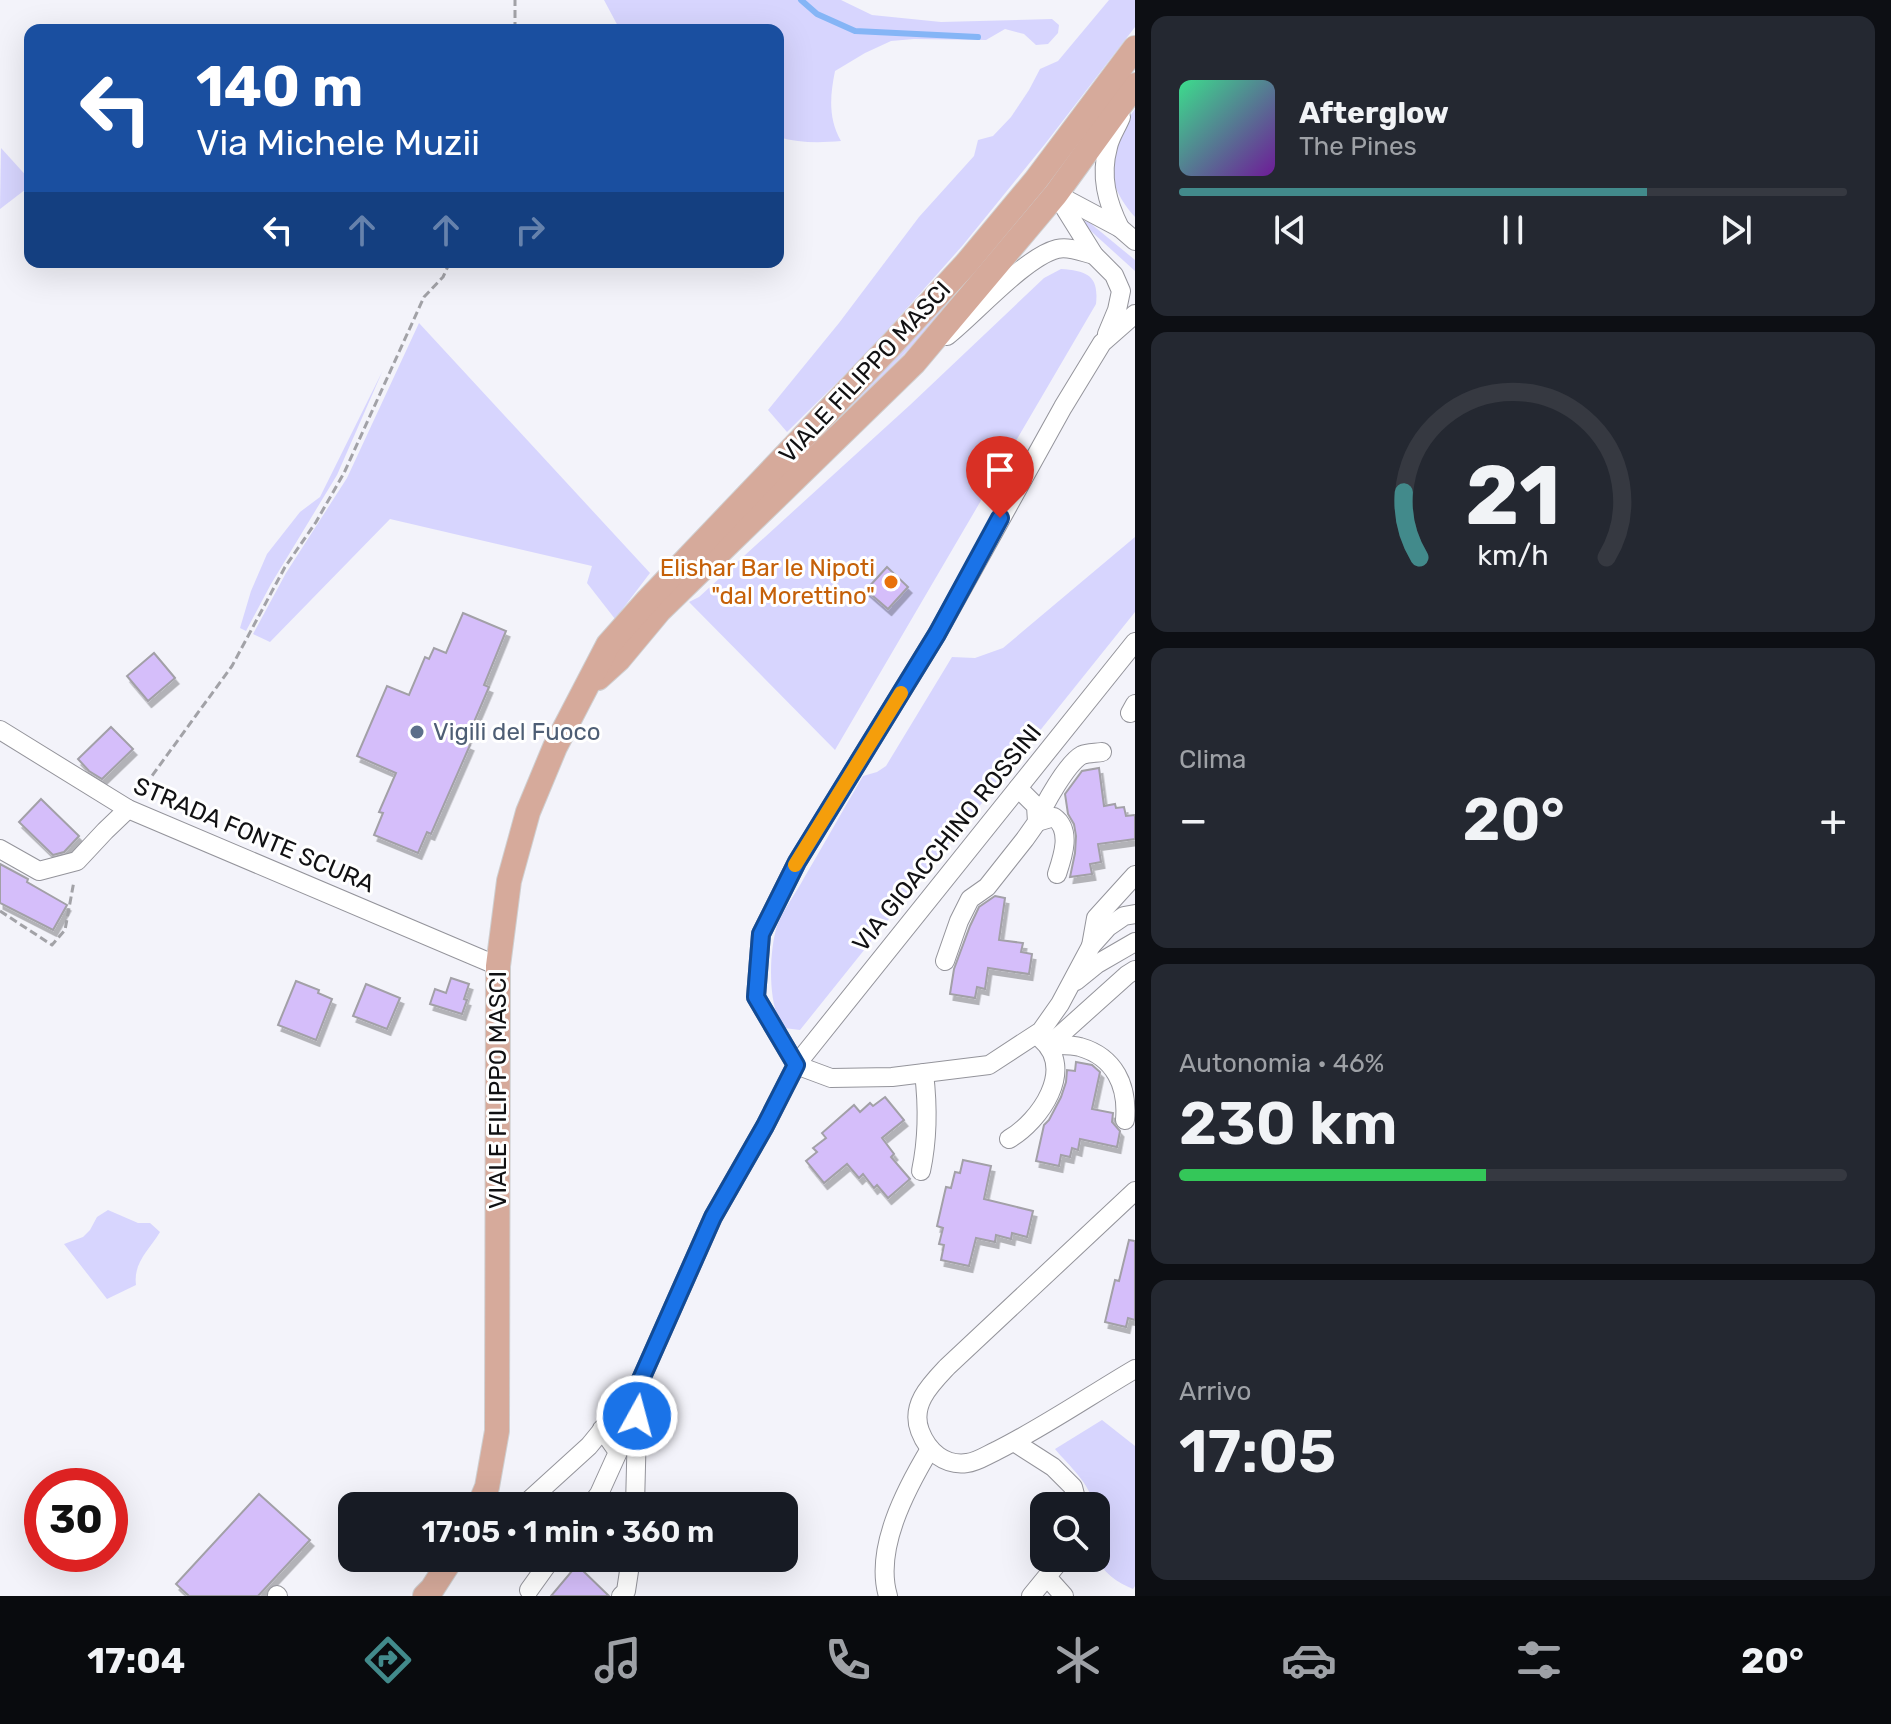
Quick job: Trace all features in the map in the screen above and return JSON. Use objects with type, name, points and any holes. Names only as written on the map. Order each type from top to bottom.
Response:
[{"type":"main road","name":"VIALE FILIPPO MASCI","points":[[587,688],[619,659],[659,611],[914,363],[1046,187],[1135,48]]},
{"type":"main road","name":"VIALE FILIPPO MASCI","points":[[485,1492],[497,1431],[498,966],[509,881],[528,812],[555,747],[608,645],[966,264],[1046,187],[1135,86]]},
{"type":"main road","points":[[428,1592],[442,1572]]},
{"type":"street","points":[[1128,234],[1109,206],[1104,177],[1108,146],[1135,86]]},
{"type":"street","points":[[1046,187],[1128,234]]},
{"type":"street","points":[[1046,187],[1094,255],[1114,275],[1121,291],[1117,310],[1102,343],[937,634],[797,862],[761,934],[756,997],[796,1065],[831,1078],[892,1077],[989,1065],[1042,1040],[1135,970]]},
{"type":"street","points":[[914,363],[1020,271],[1049,252],[1069,249],[1094,255]]},
{"type":"street","points":[[1114,275],[1135,281]]},
{"type":"street","points":[[1102,343],[1135,314]]},
{"type":"street","name":"VIA GIOACCHINO ROSSINI","points":[[638,1386],[713,1217],[796,1065],[1135,642]]},
{"type":"street","name":"STRADA FONTE SCURA","points":[[0,730],[128,809],[498,966]]},
{"type":"street","points":[[945,961],[970,899],[987,887],[1037,822],[1061,778],[1081,755],[1102,752]]},
{"type":"street","points":[[1018,788],[1036,806],[1037,822]]},
{"type":"street","points":[[0,849],[39,871],[77,861],[128,809]]},
{"type":"street","points":[[1037,822],[1054,817],[1064,831],[1063,855],[1057,874]]},
{"type":"street","points":[[1091,946],[1096,918],[1135,875]]},
{"type":"street","points":[[1042,1040],[1091,946],[1108,927],[1124,916],[1135,914]]},
{"type":"street","points":[[1068,988],[1097,964],[1135,942]]},
{"type":"street","points":[[1042,1040],[1078,1046],[1107,1060],[1125,1095],[1125,1120]]},
{"type":"street","points":[[1009,1139],[1029,1125],[1048,1097],[1056,1069],[1054,1054],[1042,1040]]},
{"type":"street","points":[[921,1171],[927,1139],[924,1073]]},
{"type":"street","points":[[1135,1191],[927,1388],[920,1401],[918,1425],[930,1449],[940,1458],[949,1462],[974,1462],[1014,1442],[1135,1369]]},
{"type":"street","points":[[538,1492],[589,1446],[638,1386]]},
{"type":"street","points":[[635,1492],[638,1386]]},
{"type":"street","points":[[600,1492],[618,1452],[602,1429]]},
{"type":"street","points":[[1014,1442],[1053,1467],[1074,1492]]},
{"type":"street","points":[[888,1596],[883,1580],[887,1550],[897,1515],[911,1481],[930,1449]]},
{"type":"street","points":[[428,1592],[450,1572]]},
{"type":"street","points":[[529,1590],[542,1572]]},
{"type":"street","points":[[621,1596],[626,1591],[629,1572]]},
{"type":"street","points":[[1031,1596],[1051,1572]]},
{"type":"street","points":[[1047,1577],[1064,1596]]},
{"type":"path","points":[[515,0],[515,24]]},
{"type":"path","points":[[128,809],[232,666],[285,567],[344,473],[424,297],[447,268]]},
{"type":"path","points":[[0,911],[52,945],[65,930],[77,861]]},
{"type":"shaded area","points":[[604,0],[841,0],[872,15],[941,22],[1052,19],[1059,25],[1058,33],[1048,44],[1036,45],[1024,34],[1005,29],[986,40],[891,41],[865,53],[835,71],[831,107],[841,141],[809,142],[784,138],[784,24],[617,24]]},
{"type":"shaded area","points":[[1109,0],[1135,0],[1135,27],[963,245],[869,351],[787,432],[768,410],[919,217],[974,156],[978,140],[993,136],[1011,117],[1040,69],[1058,61]]},
{"type":"shaded area","points":[[1135,109],[1135,217],[1118,192],[1110,162],[1116,137]]},
{"type":"shaded area","points":[[1,148],[24,173],[24,191],[0,209]]},
{"type":"shaded area","points":[[1082,220],[1090,223],[1135,260],[1135,271],[1082,223]]},
{"type":"shaded area","points":[[1012,228],[933,325],[833,426],[825,424],[921,329]]},
{"type":"shaded area","points":[[1061,269],[1078,271],[1090,277],[1096,287],[1096,304],[835,750],[689,602],[699,597],[910,405],[1044,278]]},
{"type":"shaded area","points":[[419,323],[650,573],[615,619],[587,583],[592,566],[390,519],[270,642],[253,634],[286,573],[347,478]]},
{"type":"shaded area","points":[[383,370],[337,475],[246,631],[240,628],[267,554],[300,512],[320,497]]},
{"type":"shaded area","points":[[1135,537],[1135,612],[800,1030],[784,1028],[778,1019],[772,993],[772,950],[777,926],[863,776],[886,766],[952,657],[975,658],[1003,648]]},
{"type":"shaded area","points":[[108,1210],[138,1223],[150,1223],[160,1232],[139,1263],[136,1285],[107,1299],[64,1244],[83,1237],[97,1217]]},
{"type":"shaded area","points":[[1102,1420],[1135,1446],[1133,1589],[1107,1572],[1110,1572],[1110,1492],[1089,1492],[1055,1449]]},
{"type":"building","points":[[887,567],[908,587],[888,609],[866,590]]},
{"type":"building","points":[[463,613],[506,631],[484,685],[489,687],[465,743],[470,745],[431,834],[427,832],[418,853],[374,835],[383,813],[379,812],[396,773],[357,756],[387,686],[409,695],[425,657],[429,659],[434,648],[446,653]]},
{"type":"building","points":[[154,653],[175,678],[148,701],[127,676]]},
{"type":"building","points":[[111,727],[133,749],[102,779],[78,759]]},
{"type":"building","points":[[1099,768],[1104,806],[1115,804],[1116,808],[1124,807],[1126,816],[1135,815],[1135,839],[1098,844],[1101,862],[1090,864],[1092,874],[1070,877],[1076,836],[1065,794],[1082,771]]},
{"type":"building","points":[[41,799],[79,836],[64,852],[53,855],[19,822]]},
{"type":"building","points":[[0,864],[67,905],[53,930],[0,903]]},
{"type":"building","points":[[995,896],[1005,898],[999,940],[1023,943],[1021,952],[1032,954],[1029,974],[988,968],[985,989],[977,987],[975,998],[950,994],[954,969],[970,926],[979,907]]},
{"type":"building","points":[[451,978],[469,984],[462,1014],[430,1004],[435,989],[446,993]]},
{"type":"building","points":[[296,981],[332,999],[316,1040],[278,1025]]},
{"type":"building","points":[[366,984],[400,998],[387,1029],[353,1016]]},
{"type":"building","points":[[1076,1062],[1092,1065],[1100,1072],[1092,1109],[1113,1113],[1112,1122],[1120,1131],[1117,1147],[1080,1139],[1078,1150],[1072,1148],[1070,1157],[1061,1155],[1059,1166],[1036,1161],[1044,1125],[1061,1097],[1067,1070],[1075,1071]]},
{"type":"building","points":[[885,1097],[904,1120],[882,1138],[894,1154],[891,1157],[910,1179],[888,1198],[877,1185],[874,1188],[863,1174],[859,1178],[847,1164],[824,1183],[806,1161],[817,1152],[813,1148],[826,1138],[822,1133],[854,1105],[860,1112],[870,1103],[873,1106]]},
{"type":"building","points":[[963,1160],[991,1166],[984,1199],[1033,1211],[1027,1237],[1012,1233],[1011,1239],[996,1235],[995,1242],[976,1238],[969,1266],[941,1260],[944,1245],[939,1244],[943,1228],[937,1226],[946,1187],[951,1188],[955,1172],[960,1173]]},
{"type":"building","points":[[1129,1240],[1135,1241],[1135,1320],[1128,1318],[1126,1327],[1105,1322]]},
{"type":"building","points":[[259,1494],[310,1540],[258,1596],[189,1596],[176,1584]]},
{"type":"building","points":[[571,1572],[584,1572],[609,1596],[551,1596]]},
{"type":"waterway","points":[[801,0],[817,14],[855,31],[978,37]]},
{"type":"slow traffic","points":[[795,865],[901,693]]},
{"type":"place","name":"Elishar Bar le Nipoti \"dal Morettino\"","points":[[891,582]]},
{"type":"place","name":"Vigili del Fuoco","points":[[417,732]]},
{"type":"route","points":[[637,1416],[638,1386],[713,1217],[796,1065],[756,997],[761,934],[797,862],[937,634],[1000,518]]}]
